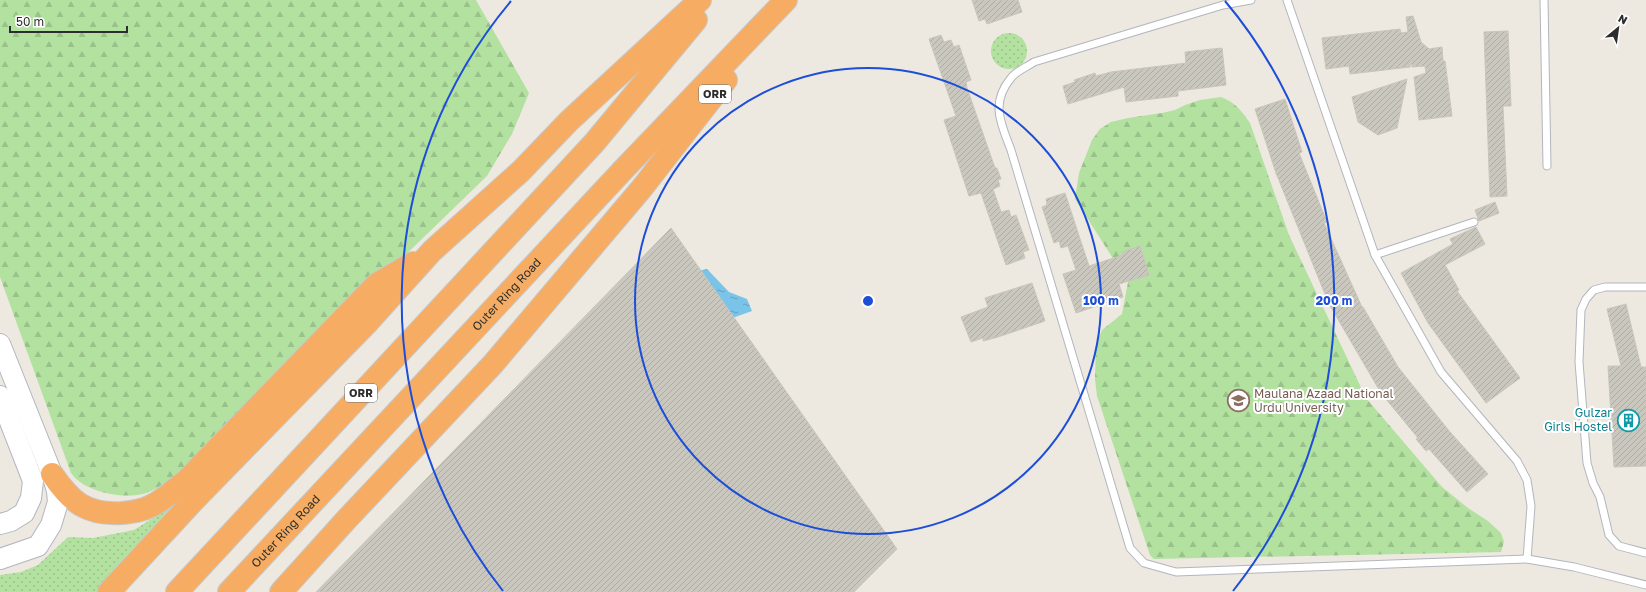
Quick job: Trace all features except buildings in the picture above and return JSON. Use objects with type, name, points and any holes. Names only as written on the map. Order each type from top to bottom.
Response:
[{"type":"highway","points":[[109,592],[196,498],[369,321],[432,251],[521,171],[569,121],[700,0]]},
{"type":"highway","name":"ORR","points":[[177,592],[594,143],[712,0]]},
{"type":"highway","name":"ORR","points":[[281,592],[346,520],[493,364],[642,188],[786,0]]},
{"type":"highway","name":"Outer Ring Road","points":[[229,592],[574,221],[786,0]]},
{"type":"highway","points":[[52,474],[62,489],[75,502],[91,511],[113,513],[134,512],[151,506],[186,481],[377,284],[432,251]]},
{"type":"main road","points":[[0,344],[52,474],[57,490],[58,502],[51,525],[38,546],[0,559]]},
{"type":"main road","points":[[0,396],[33,481],[31,498],[24,513],[11,521],[0,524]]},
{"type":"lane","points":[[1251,0],[1222,3],[1034,62],[1011,77],[998,101],[1001,122],[1012,150],[1130,548],[1144,563],[1176,572],[1527,559],[1574,567],[1646,585]]},
{"type":"lane","points":[[1287,0],[1375,255],[1441,372],[1517,461],[1527,480],[1531,506],[1527,559]]},
{"type":"lane","points":[[1544,0],[1547,166]]},
{"type":"lane","points":[[1375,255],[1474,222]]},
{"type":"lane","points":[[1646,287],[1605,287],[1594,290],[1586,299],[1581,310],[1579,362],[1587,463],[1600,497],[1609,535],[1619,546],[1646,553]]},
{"type":"green space","points":[[0,0],[476,0],[529,93],[512,134],[487,176],[179,474],[159,487],[139,495],[131,496],[105,493],[90,488],[79,482],[71,473],[0,277]]},
{"type":"green space","points":[[1009,33],[1019,36],[1024,41],[1027,51],[1024,61],[1019,66],[1009,69],[999,66],[994,61],[991,51],[994,41],[999,36]]},
{"type":"green space","points":[[1221,97],[1238,107],[1250,123],[1289,235],[1366,398],[1442,487],[1468,508],[1488,521],[1501,533],[1504,542],[1501,552],[1154,559],[1150,555],[1097,396],[1095,379],[1096,345],[1102,330],[1122,314],[1128,282],[1075,199],[1079,173],[1092,140],[1100,129],[1111,122],[1162,113],[1175,110],[1200,100]]},
{"type":"green space","points":[[183,499],[98,592],[0,592],[0,575],[21,572],[38,565],[68,537],[93,538],[134,530]]},
{"type":"water","points":[[707,269],[729,292],[747,299],[752,311],[724,321],[688,273]]},
{"type":"place","name":"Maulana Azaad National Urdu University","points":[[1238,401]]},
{"type":"place","name":"Gulzar Girls Hostel","points":[[1628,420]]}]
